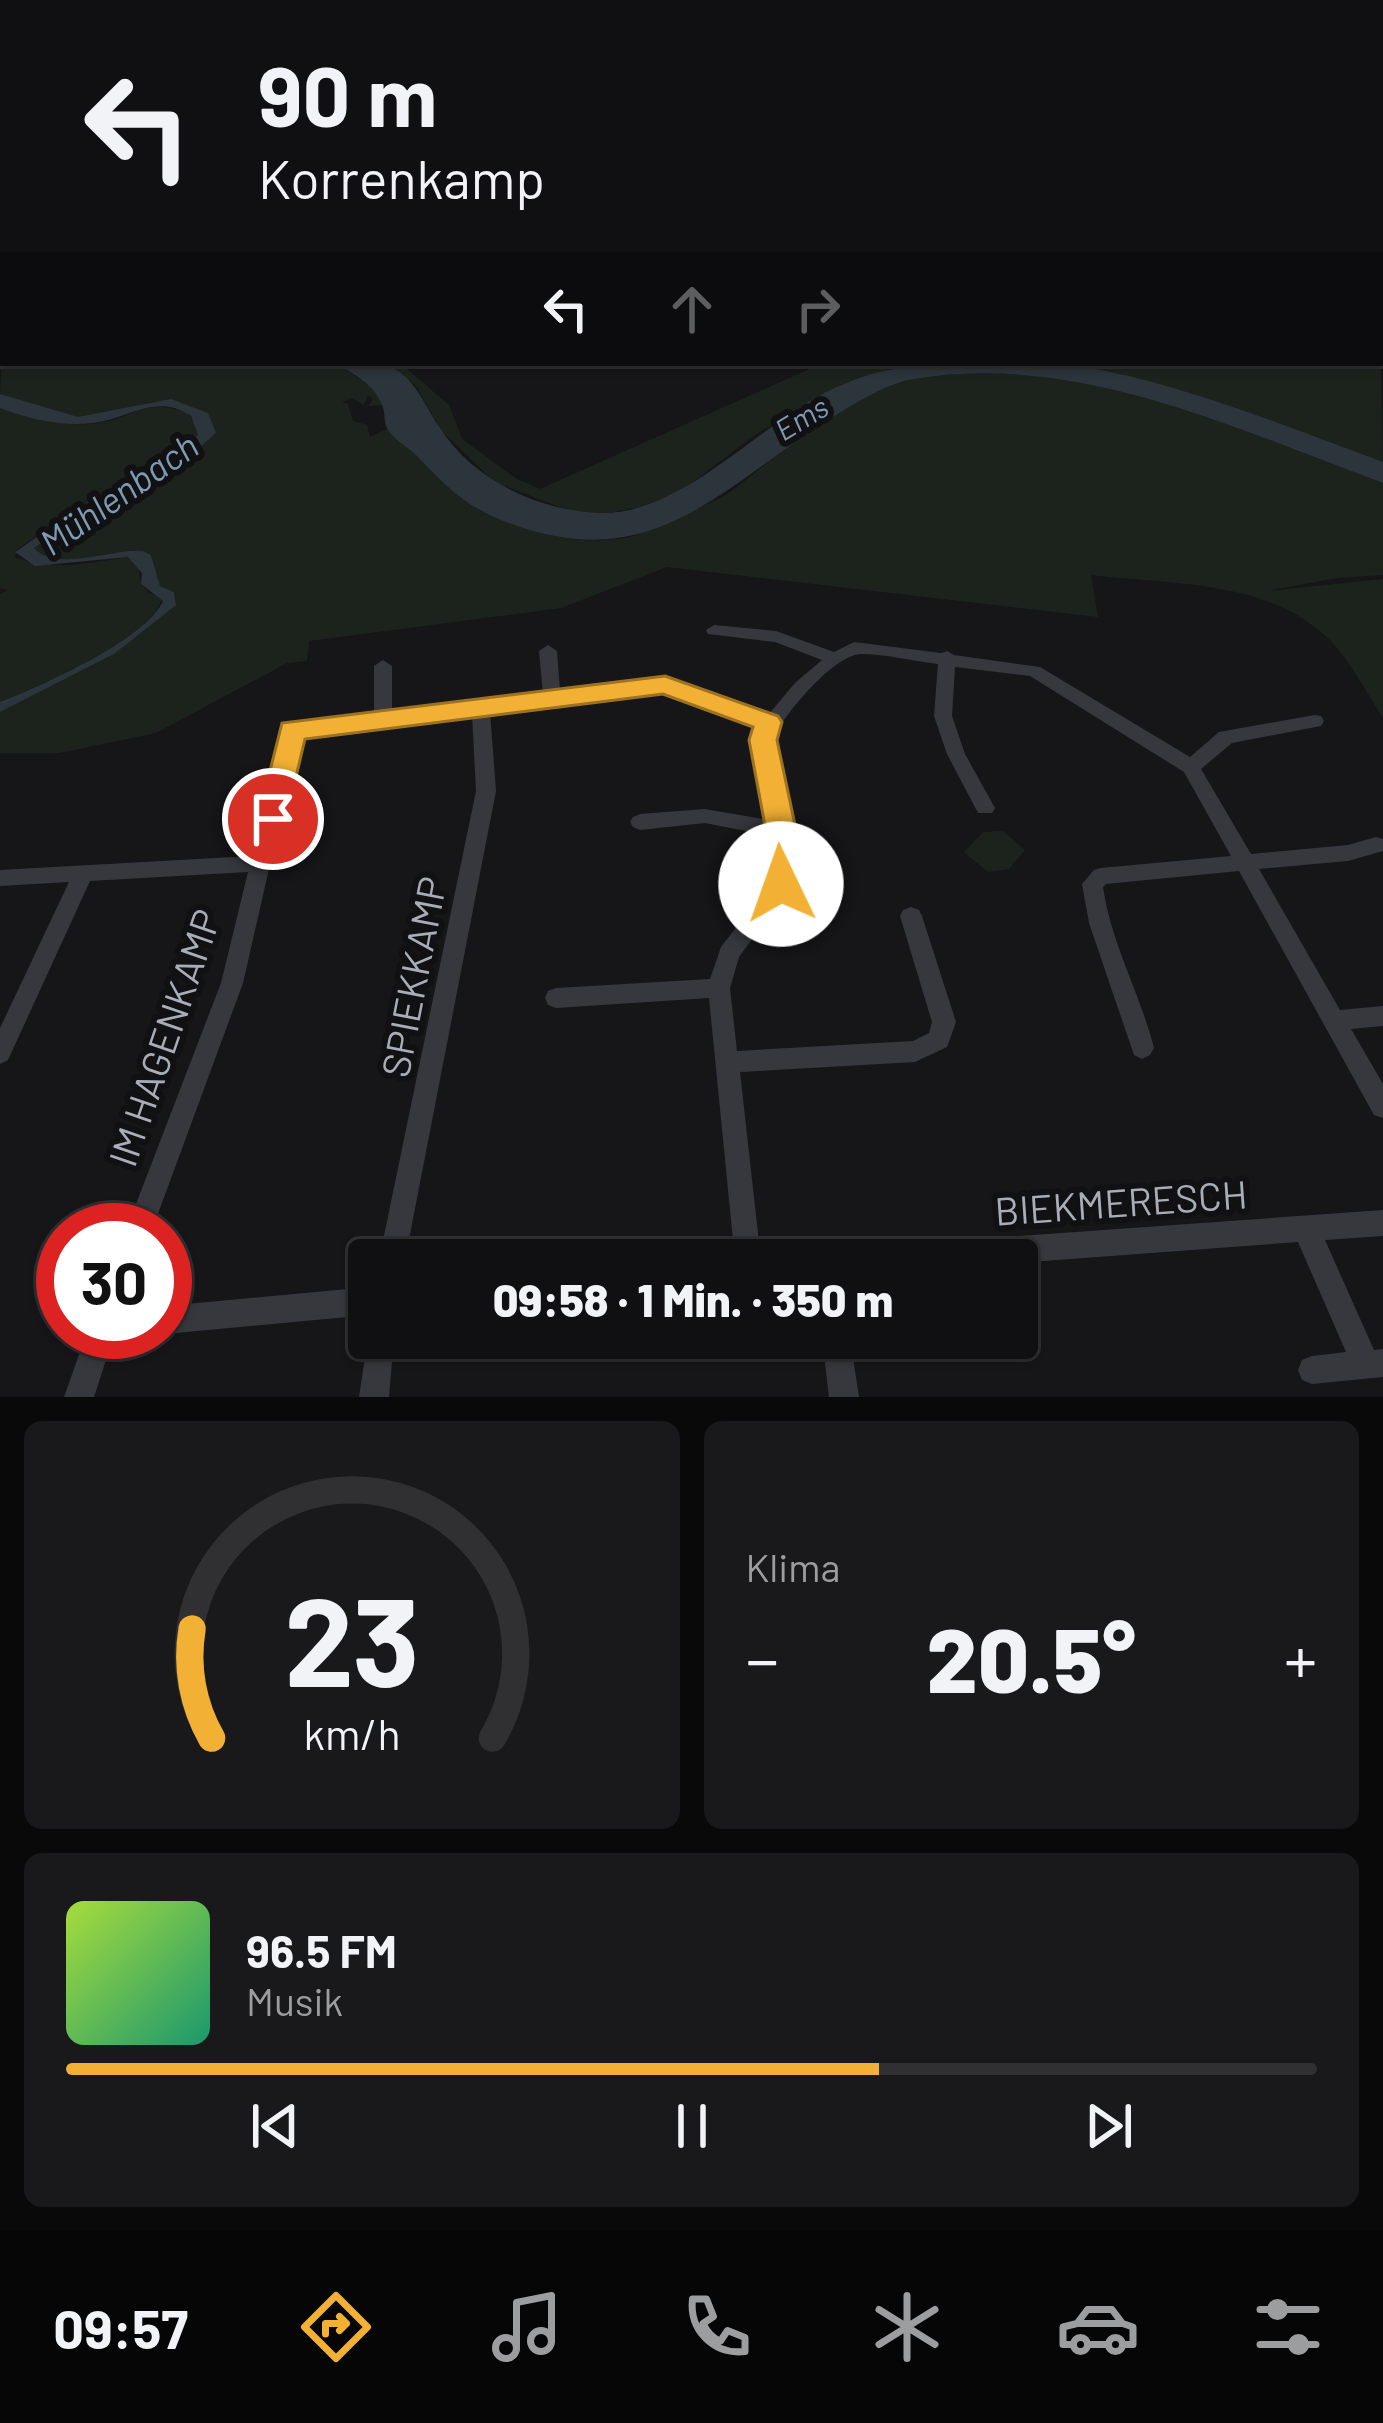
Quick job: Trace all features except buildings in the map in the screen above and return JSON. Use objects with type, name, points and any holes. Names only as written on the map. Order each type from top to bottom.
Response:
[{"type":"street","points":[[714,630],[773,632],[834,659]]},
{"type":"street","points":[[746,1239],[719,988],[729,954],[781,884],[788,863],[763,740],[768,722],[842,652],[866,648],[1034,671],[1191,767],[1383,1107]]},
{"type":"street","points":[[548,651],[552,697]]},
{"type":"street","points":[[947,657],[944,716],[956,754],[985,808]]},
{"type":"street","points":[[383,666],[383,719],[665,685],[768,722]]},
{"type":"street","name":"SPIEKKAMP","points":[[396,1239],[486,791],[481,706]]},
{"type":"street","name":"IM HAGENKAMP","points":[[149,1203],[232,983],[292,730],[383,719]]},
{"type":"street","points":[[1191,767],[1226,737],[1316,722]]},
{"type":"street","points":[[640,823],[705,816],[778,829]]},
{"type":"street","points":[[1142,1048],[1134,1006],[1094,907],[1093,884],[1116,872],[1348,853],[1376,845]]},
{"type":"street","points":[[0,878],[264,863]]},
{"type":"street","points":[[0,1053],[83,874]]},
{"type":"street","points":[[727,1062],[915,1052],[939,1040],[944,1022],[911,916]]},
{"type":"street","points":[[556,998],[719,988]]},
{"type":"street","points":[[1338,1020],[1383,1016]]},
{"type":"street","name":"BIEKMERESCH","points":[[1038,1248],[1383,1223]]},
{"type":"street","points":[[1306,1229],[1375,1364],[1312,1370]]},
{"type":"street","points":[[192,1317],[348,1303]]},
{"type":"street","points":[[79,1397],[92,1359]]},
{"type":"street","points":[[374,1397],[378,1359]]},
{"type":"street","points":[[839,1359],[844,1397]]},
{"type":"shaded area","points":[[2,366],[340,366],[375,390],[382,405],[368,406],[373,399],[368,395],[364,405],[352,398],[342,402],[348,404],[353,421],[367,425],[370,437],[387,429],[466,495],[524,527],[589,540],[625,538],[720,498],[841,410],[888,386],[971,374],[1092,385],[1210,418],[1383,483],[1383,575],[1268,591],[1383,579],[1383,718],[1338,649],[1305,620],[1249,595],[1218,588],[1091,575],[1098,617],[667,567],[561,608],[309,641],[307,661],[287,663],[156,733],[60,753],[0,753],[0,712],[114,654],[176,604],[174,592],[160,586],[151,555],[143,551],[57,559],[34,548],[74,520],[176,468],[216,433],[207,413],[187,405],[154,402],[77,417],[0,394]]},
{"type":"shaded area","points":[[391,366],[404,366],[449,405],[462,439],[517,479],[540,489],[816,366],[897,366],[818,396],[752,437],[681,491],[645,506],[608,513],[570,511],[494,482],[441,430],[416,386]]},
{"type":"shaded area","points":[[1072,366],[1381,366],[1383,462],[1180,390]]},
{"type":"shaded area","points":[[164,407],[186,411],[198,428],[197,441],[98,495],[17,549],[15,557],[56,565],[128,557],[138,566],[141,584],[162,597],[155,612],[93,658],[0,702],[0,594],[8,590],[0,588],[0,408],[43,420],[89,424]]},
{"type":"shaded area","points":[[1003,831],[1025,850],[1009,869],[988,872],[964,852],[983,832]]},
{"type":"water","name":"Ems","points":[[340,366],[390,366],[413,386],[471,464],[533,500],[580,511],[631,510],[659,500],[714,469],[815,398],[857,379],[915,366],[1078,366],[1119,374],[1234,407],[1383,462],[1383,483],[1151,400],[1031,376],[970,374],[909,380],[871,394],[678,519],[638,534],[595,540],[547,535],[492,516],[460,497],[391,433],[382,405],[363,381]]},
{"type":"water","name":"Mühlenbach","points":[[0,394],[78,417],[171,399],[208,413],[216,433],[176,468],[74,520],[34,548],[57,559],[143,551],[151,555],[160,586],[174,592],[176,605],[114,654],[0,712],[0,702],[114,646],[153,616],[163,601],[141,584],[142,573],[128,557],[35,566],[15,552],[98,495],[175,456],[198,435],[191,416],[178,409],[154,407],[105,421],[70,424],[0,408]]},
{"type":"route","points":[[273,819],[292,730],[665,685],[768,722],[763,740],[788,863],[781,884]]}]
